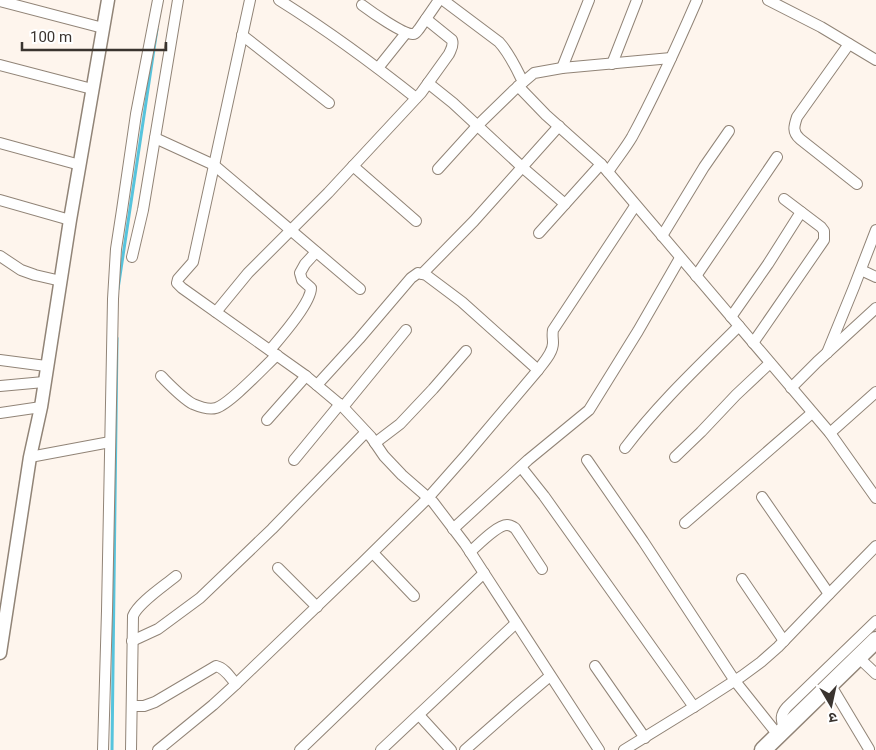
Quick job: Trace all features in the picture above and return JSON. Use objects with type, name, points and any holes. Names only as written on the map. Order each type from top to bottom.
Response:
[{"type":"main road","points":[[763,750],[876,640]]},
{"type":"street","points":[[0,652],[30,457],[41,407],[70,220],[108,0]]},
{"type":"street","points":[[103,750],[113,299],[116,249],[136,114],[158,0]]},
{"type":"street","points":[[132,257],[143,210],[178,0]]},
{"type":"street","points":[[250,0],[192,262],[178,279],[178,283],[182,288],[317,384],[366,432],[384,456],[402,475],[433,502],[470,552],[599,750]]},
{"type":"street","points":[[279,0],[311,20],[416,98]]},
{"type":"street","points":[[362,5],[406,33],[412,34],[415,33],[439,0]]},
{"type":"street","points":[[443,0],[505,48],[521,84],[534,103],[604,168],[830,433],[874,491]]},
{"type":"street","points":[[562,68],[589,0]]},
{"type":"street","points":[[612,64],[637,0]]},
{"type":"street","points":[[539,233],[565,204],[604,168],[631,139],[697,0]]},
{"type":"street","points":[[768,0],[821,27],[876,60]]},
{"type":"street","points":[[0,1],[103,28]]},
{"type":"street","points":[[216,312],[248,273],[353,166],[416,98],[449,54],[453,43],[452,40],[426,19]]},
{"type":"street","points":[[378,68],[406,33]]},
{"type":"street","points":[[242,35],[329,103]]},
{"type":"street","points":[[849,44],[797,117],[794,130],[800,139],[856,184]]},
{"type":"street","points":[[438,169],[477,126],[534,73],[562,68],[671,58]]},
{"type":"street","points":[[0,65],[92,89]]},
{"type":"street","points":[[428,83],[453,103],[565,204]]},
{"type":"street","points":[[422,274],[474,221],[559,126]]},
{"type":"street","points":[[662,236],[704,167],[729,131]]},
{"type":"street","points":[[155,138],[214,165],[360,289]]},
{"type":"street","points":[[0,142],[80,165]]},
{"type":"street","points":[[696,276],[777,157]]},
{"type":"street","points":[[353,166],[416,221]]},
{"type":"street","points":[[753,343],[824,240],[824,231],[821,226],[784,199]]},
{"type":"street","points":[[0,200],[70,220]]},
{"type":"street","points":[[158,750],[236,684],[373,553],[428,498],[466,455],[538,370],[552,348],[553,330],[635,206]]},
{"type":"street","points":[[731,317],[801,212]]},
{"type":"street","points":[[827,353],[876,230]]},
{"type":"street","points":[[161,376],[192,404],[215,408],[227,401],[274,352],[305,306],[311,288],[302,280],[300,273],[316,252]]},
{"type":"street","points":[[0,256],[20,270],[61,281]]},
{"type":"street","points":[[453,529],[555,437],[590,410],[680,258]]},
{"type":"street","points":[[860,270],[876,277]]},
{"type":"street","points":[[317,384],[359,339],[411,278],[418,273],[426,275],[462,302],[538,370]]},
{"type":"street","points":[[791,388],[876,308]]},
{"type":"street","points":[[625,448],[654,412],[739,326]]},
{"type":"street","points":[[294,460],[406,330]]},
{"type":"street","points":[[375,443],[400,424],[466,351]]},
{"type":"street","points":[[0,360],[46,366]]},
{"type":"street","points":[[675,457],[770,363]]},
{"type":"street","points":[[267,420],[306,376]]},
{"type":"street","points":[[0,386],[44,382]]},
{"type":"street","points":[[830,433],[876,392]]},
{"type":"street","points":[[0,413],[41,407]]},
{"type":"street","points":[[685,523],[812,413]]},
{"type":"street","points":[[132,641],[158,629],[200,598],[366,432]]},
{"type":"street","points":[[30,457],[110,442]]},
{"type":"street","points":[[587,460],[644,541],[735,681],[781,732]]},
{"type":"street","points":[[521,467],[544,496],[694,707]]},
{"type":"street","points":[[762,497],[828,594]]},
{"type":"street","points":[[470,552],[499,528],[510,525],[515,528],[542,569]]},
{"type":"street","points":[[624,750],[735,681],[761,662],[784,641],[876,546]]},
{"type":"street","points":[[373,553],[414,596]]},
{"type":"street","points":[[278,568],[317,606]]},
{"type":"street","points":[[300,750],[484,573]]},
{"type":"street","points":[[131,750],[134,612],[176,576]]},
{"type":"street","points":[[742,579],[784,641]]},
{"type":"street","points":[[781,732],[782,712],[876,621]]},
{"type":"street","points":[[381,750],[516,623]]},
{"type":"street","points":[[858,657],[876,674]]},
{"type":"street","points":[[132,706],[144,706],[155,702],[216,666],[224,670],[236,684]]},
{"type":"street","points":[[595,666],[645,738]]},
{"type":"street","points":[[465,750],[550,676]]},
{"type":"street","points":[[830,684],[869,748]]},
{"type":"street","points":[[419,714],[451,750]]},
{"type":"waterway","points":[[118,289],[157,29]]},
{"type":"waterway","points":[[112,750],[117,338]]}]
